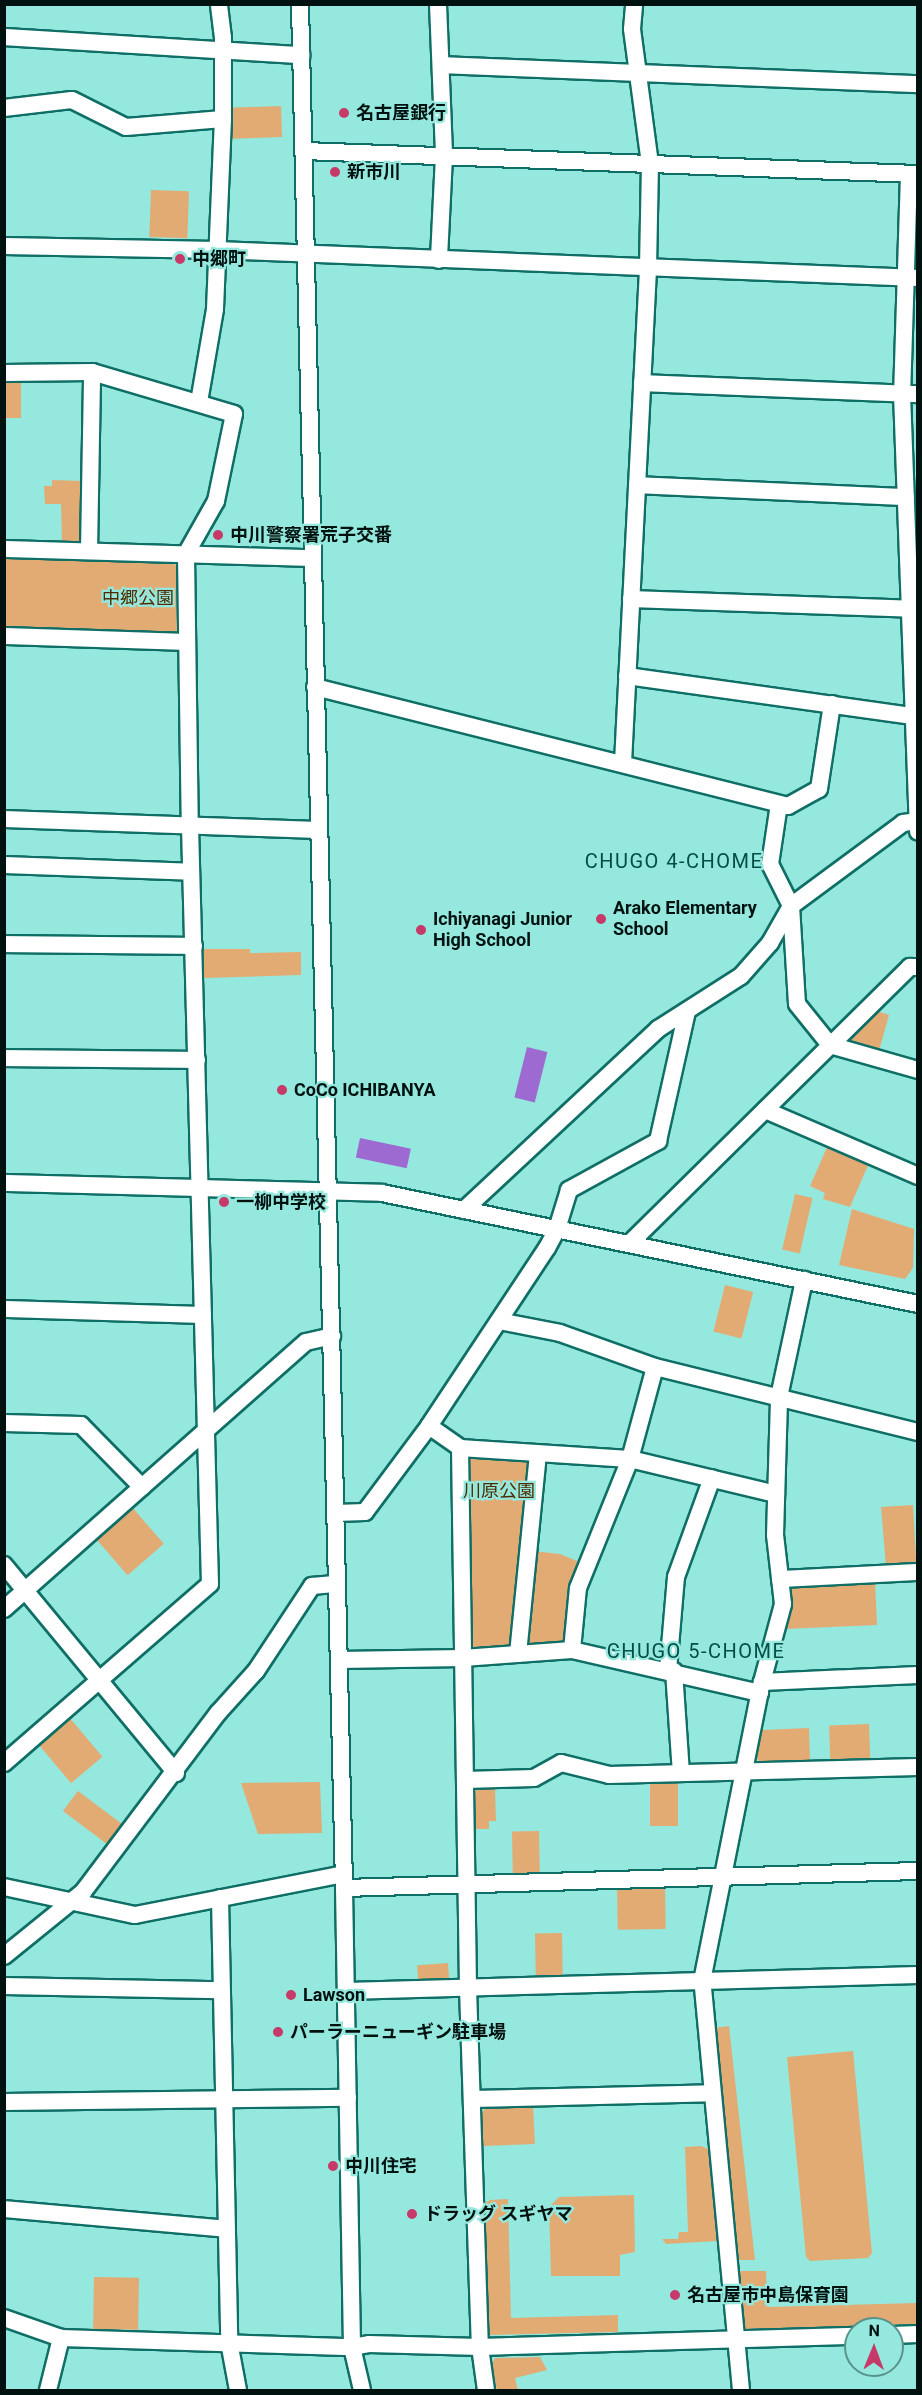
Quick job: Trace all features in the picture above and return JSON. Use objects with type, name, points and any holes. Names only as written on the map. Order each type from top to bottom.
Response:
[{"type":"street","points":[[200,402],[215,309],[223,119],[223,50],[219,4]]},
{"type":"street","points":[[300,4],[336,1513],[352,2348],[362,2391]]},
{"type":"street","points":[[438,4],[444,156],[439,260]]},
{"type":"street","points":[[622,763],[648,268],[650,164],[632,29],[634,4]]},
{"type":"street","points":[[4,38],[301,55]]},
{"type":"street","points":[[441,65],[918,84]]},
{"type":"street","points":[[4,108],[72,100],[126,127],[223,119]]},
{"type":"street","points":[[304,151],[914,174],[906,497],[914,609],[918,832]]},
{"type":"street","points":[[4,246],[217,250],[912,278]]},
{"type":"street","points":[[89,551],[92,372]]},
{"type":"street","points":[[4,373],[92,372],[200,402],[234,414],[216,501],[186,554],[191,872],[210,1584],[4,1763]]},
{"type":"street","points":[[642,383],[910,394]]},
{"type":"street","points":[[637,485],[906,497]]},
{"type":"street","points":[[4,549],[312,558]]},
{"type":"street","points":[[631,599],[914,609]]},
{"type":"street","points":[[4,636],[187,642]]},
{"type":"street","points":[[627,676],[916,717]]},
{"type":"street","points":[[315,687],[788,806],[819,789],[832,704]]},
{"type":"street","points":[[779,804],[770,864],[791,906],[797,1004],[830,1045],[918,1070]]},
{"type":"street","points":[[4,819],[318,830]]},
{"type":"street","points":[[464,1210],[658,1029],[741,976],[770,943],[791,906],[903,823],[917,821]]},
{"type":"street","points":[[4,865],[191,872]]},
{"type":"street","points":[[4,944],[194,946]]},
{"type":"street","points":[[629,1244],[910,967],[918,967]]},
{"type":"street","points":[[336,1513],[365,1512],[429,1426],[499,1322],[557,1229],[569,1190],[658,1141],[687,1011]]},
{"type":"street","points":[[4,1058],[197,1060]]},
{"type":"street","points":[[765,1110],[918,1176]]},
{"type":"street","points":[[4,1183],[382,1193],[918,1304]]},
{"type":"street","points":[[741,2391],[702,1981],[761,1687],[783,1604],[775,1535],[779,1397],[804,1280]]},
{"type":"street","points":[[4,1309],[203,1315]]},
{"type":"street","points":[[499,1322],[560,1333],[655,1367],[918,1432]]},
{"type":"street","points":[[4,1609],[306,1342],[332,1336]]},
{"type":"street","points":[[572,1650],[578,1588],[630,1459],[655,1367]]},
{"type":"street","points":[[4,1423],[81,1425],[142,1487]]},
{"type":"street","points":[[429,1426],[460,1449],[630,1459],[776,1494]]},
{"type":"street","points":[[460,1449],[468,1988],[480,2347],[486,2391]]},
{"type":"street","points":[[518,1654],[538,1455]]},
{"type":"street","points":[[681,1773],[671,1671],[676,1577],[712,1478]]},
{"type":"street","points":[[4,1565],[176,1773]]},
{"type":"street","points":[[780,1580],[918,1572]]},
{"type":"street","points":[[4,1956],[83,1892],[176,1773],[218,1713],[256,1671],[312,1586],[337,1584]]},
{"type":"street","points":[[339,1660],[463,1658],[572,1650],[761,1687],[918,1675]]},
{"type":"street","points":[[465,1780],[534,1779],[561,1763],[609,1775],[918,1767]]},
{"type":"street","points":[[4,1887],[135,1915],[220,1898],[344,1881],[466,1884],[918,1871]]},
{"type":"street","points":[[220,1898],[229,2342],[238,2391]]},
{"type":"street","points":[[346,1991],[918,1975]]},
{"type":"street","points":[[4,1986],[221,1990]]},
{"type":"street","points":[[472,2099],[712,2093]]},
{"type":"street","points":[[4,2102],[348,2098]]},
{"type":"street","points":[[4,2209],[226,2229]]},
{"type":"street","points":[[4,2318],[61,2338],[352,2348],[369,2344],[480,2347],[844,2336]]},
{"type":"street","points":[[48,2391],[61,2338]]},
{"type":"green space","points":[[281,106],[282,137],[231,139],[230,108]]},
{"type":"green space","points":[[151,190],[189,191],[187,238],[149,237]]},
{"type":"green space","points":[[4,380],[21,380],[21,418],[4,418]]},
{"type":"green space","points":[[52,480],[83,481],[82,539],[78,543],[62,542],[61,504],[45,504],[44,486],[52,486]]},
{"type":"green space","name":"中郷公園","points":[[5,557],[172,562],[176,566],[177,630],[173,635],[5,629]]},
{"type":"green space","points":[[203,949],[250,949],[250,953],[301,952],[301,975],[204,978]]},
{"type":"green space","points":[[874,1010],[889,1015],[879,1051],[855,1044],[848,1035]]},
{"type":"green space","points":[[828,1145],[869,1163],[850,1207],[823,1199],[825,1193],[810,1186]]},
{"type":"green space","points":[[795,1194],[813,1198],[800,1254],[782,1250]]},
{"type":"green space","points":[[852,1209],[914,1229],[913,1268],[905,1279],[839,1265]]},
{"type":"green space","points":[[725,1285],[753,1292],[742,1339],[713,1332]]},
{"type":"green space","name":"川原公園","points":[[473,1456],[527,1461],[533,1467],[511,1647],[476,1650],[472,1646],[467,1462]]},
{"type":"green space","points":[[913,1505],[916,1560],[914,1566],[886,1567],[881,1507]]},
{"type":"green space","points":[[131,1506],[164,1544],[128,1575],[95,1537]]},
{"type":"green space","points":[[533,1551],[560,1554],[582,1563],[568,1641],[564,1644],[530,1646],[523,1641]]},
{"type":"green space","points":[[875,1581],[877,1625],[785,1629],[792,1605],[790,1592],[795,1587]]},
{"type":"green space","points":[[69,1717],[102,1757],[71,1783],[38,1743]]},
{"type":"green space","points":[[869,1724],[870,1761],[830,1762],[829,1725]]},
{"type":"green space","points":[[809,1728],[810,1763],[761,1764],[756,1757],[761,1730]]},
{"type":"green space","points":[[650,1781],[678,1781],[678,1826],[650,1826]]},
{"type":"green space","points":[[320,1782],[322,1833],[258,1834],[241,1783]]},
{"type":"green space","points":[[478,1787],[495,1787],[496,1821],[489,1821],[489,1829],[476,1829],[475,1792]]},
{"type":"green space","points":[[78,1791],[122,1824],[107,1844],[63,1811]]},
{"type":"green space","points":[[512,1831],[539,1831],[540,1874],[513,1874]]},
{"type":"green space","points":[[665,1887],[666,1929],[618,1930],[617,1888]]},
{"type":"green space","points":[[535,1933],[562,1933],[563,1975],[536,1975]]},
{"type":"green space","points":[[448,1963],[449,1978],[418,1980],[417,1965]]},
{"type":"green space","points":[[729,2026],[755,2260],[736,2260],[714,2028]]},
{"type":"green space","points":[[853,2051],[872,2253],[868,2258],[810,2261],[806,2257],[787,2057]]},
{"type":"green space","points":[[533,2104],[535,2144],[483,2146],[482,2112],[489,2105]]},
{"type":"green space","points":[[701,2146],[708,2149],[717,2241],[666,2244],[662,2239],[678,2239],[679,2232],[688,2232],[685,2147]]},
{"type":"green space","points":[[634,2195],[635,2252],[620,2255],[620,2276],[551,2276],[549,2207],[559,2197]]},
{"type":"green space","points":[[508,2199],[511,2318],[618,2315],[618,2332],[487,2335],[484,2204],[490,2200]]},
{"type":"green space","points":[[738,2271],[766,2271],[767,2307],[917,2303],[917,2324],[904,2324],[904,2317],[844,2317],[844,2326],[743,2329]]},
{"type":"green space","points":[[94,2277],[139,2278],[138,2330],[93,2329]]},
{"type":"green space","points":[[540,2357],[547,2370],[515,2378],[518,2390],[497,2390],[491,2365],[495,2358]]},
{"type":"shaded area","points":[[527,1047],[547,1052],[535,1103],[514,1097]]},
{"type":"shaded area","points":[[360,1138],[411,1149],[407,1168],[356,1158]]},
{"type":"place","name":"名古屋銀行","points":[[344,113]]},
{"type":"place","name":"新市川","points":[[335,172]]},
{"type":"place","name":"中郷町","points":[[180,259]]},
{"type":"place","name":"中川警察署荒子交番","points":[[218,535]]},
{"type":"place","name":"Arako Elementary School","points":[[601,919]]},
{"type":"place","name":"Ichiyanagi Junior High School","points":[[421,930]]},
{"type":"place","name":"CoCo ICHIBANYA","points":[[282,1090]]},
{"type":"place","name":"一柳中学校","points":[[224,1202]]},
{"type":"place","name":"Lawson","points":[[291,1995]]},
{"type":"place","name":"パーラーニューギン駐車場","points":[[278,2032]]},
{"type":"place","name":"中川住宅","points":[[333,2166]]},
{"type":"place","name":"ドラッグ スギヤマ","points":[[412,2214]]},
{"type":"place","name":"名古屋市中島保育園","points":[[675,2295]]},
{"type":"district","name":"CHUGO 4-CHOME","points":[[674,861]]},
{"type":"district","name":"CHUGO 5-CHOME","points":[[696,1651]]}]
